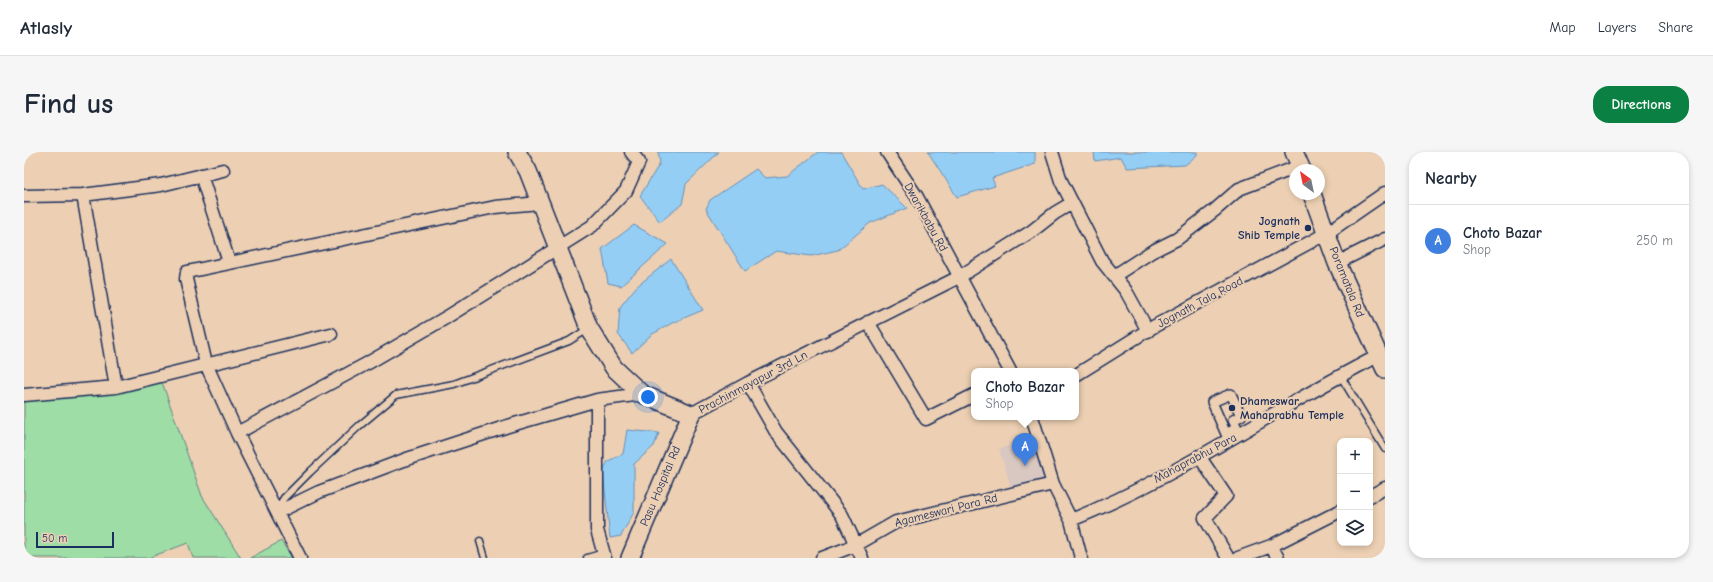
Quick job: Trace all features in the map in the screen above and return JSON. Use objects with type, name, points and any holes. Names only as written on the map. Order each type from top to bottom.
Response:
[{"type":"main road","name":"Prachinmayapur 3rd Ln","points":[[517,152],[528,171],[589,328],[614,368],[642,394],[691,414]]},
{"type":"main road","name":"Poramatala Rd","points":[[1314,200],[1338,263],[1382,362]]},
{"type":"main road","name":"Pasu Hospital Rd","points":[[630,558],[691,414]]},
{"type":"street","points":[[237,433],[361,367],[440,321],[592,226],[626,191],[639,162],[631,152]]},
{"type":"street","name":"Dwarikbabu Rd","points":[[887,152],[917,197],[1008,368]]},
{"type":"street","points":[[1052,152],[1061,181],[1102,261],[1126,291],[1148,331]]},
{"type":"street","points":[[1114,276],[1152,252],[1177,239],[1215,210],[1239,189],[1299,163]]},
{"type":"street","points":[[24,196],[83,195],[161,185],[222,170]]},
{"type":"street","points":[[201,175],[229,262]]},
{"type":"street","name":"Jognath Tala Road","points":[[1079,372],[1148,331],[1327,233],[1385,193]]},
{"type":"street","points":[[83,195],[116,387]]},
{"type":"street","points":[[300,558],[237,433],[206,364],[186,280],[187,272],[495,207],[540,203]]},
{"type":"street","name":"Prachinmayapur 3rd Ln","points":[[691,414],[748,383],[868,322],[961,280],[1032,231],[1055,213],[1072,203]]},
{"type":"street","points":[[1338,263],[1385,239]]},
{"type":"street","points":[[868,322],[926,419],[971,396]]},
{"type":"street","points":[[24,395],[116,387],[331,334]]},
{"type":"street","name":"Mahaprabhu Para","points":[[1071,520],[1103,507],[1199,456],[1238,431],[1340,375],[1382,362]]},
{"type":"street","points":[[748,383],[776,432],[842,515],[862,558]]},
{"type":"street","points":[[277,511],[319,492],[404,460],[508,426],[597,400],[642,394]]},
{"type":"street","points":[[597,400],[597,530],[604,555]]},
{"type":"street","points":[[1033,420],[1053,484],[1071,520],[1081,558]]},
{"type":"street","points":[[1199,456],[1226,496],[1205,518],[1228,558]]},
{"type":"street","name":"Agameswari Para Rd","points":[[822,558],[856,545],[896,522],[1053,484]]},
{"type":"street","points":[[1373,494],[1385,488]]},
{"type":"street","points":[[1238,558],[1271,546],[1337,513]]},
{"type":"street","points":[[1271,546],[1278,558]]},
{"type":"lane","points":[[277,511],[284,498],[359,426],[396,395],[454,384],[569,341],[589,328]]},
{"type":"lane","points":[[1340,375],[1385,449]]},
{"type":"lane","points":[[480,540],[485,558]]},
{"type":"lane","points":[[587,558],[604,555]]},
{"type":"shaded area","points":[[1035,436],[1050,482],[1012,491],[999,449]]},
{"type":"green space","points":[[162,382],[202,496],[241,558],[193,558],[188,543],[148,558],[24,558],[24,402]]},
{"type":"green space","points":[[281,541],[292,558],[250,558]]},
{"type":"water","points":[[658,152],[719,152],[686,184],[682,204],[660,222],[640,196],[660,163]]},
{"type":"water","points":[[818,152],[841,152],[863,189],[882,184],[907,208],[870,223],[838,250],[811,256],[776,251],[745,271],[706,209],[710,200],[756,169],[765,178],[787,176]]},
{"type":"water","points":[[928,152],[1035,152],[1035,164],[992,178],[995,186],[957,197]]},
{"type":"water","points":[[1094,152],[1197,152],[1197,155],[1185,165],[1127,168],[1121,157],[1095,161]]},
{"type":"water","points":[[634,225],[668,244],[621,286],[608,283],[602,249]]},
{"type":"water","points":[[671,259],[703,310],[672,323],[651,335],[632,353],[618,334],[620,307],[636,287]]},
{"type":"water","points":[[627,430],[659,433],[654,446],[634,464],[634,512],[621,536],[610,538],[603,472],[608,461],[623,454]]},
{"type":"place","name":"Jognath Shib Temple","points":[[1308,228]]},
{"type":"place","name":"Dhameswar Mahaprabhu Temple","points":[[1232,408]]},
{"type":"place","name":"Choto Bazar","points":[[1025,466]]}]
